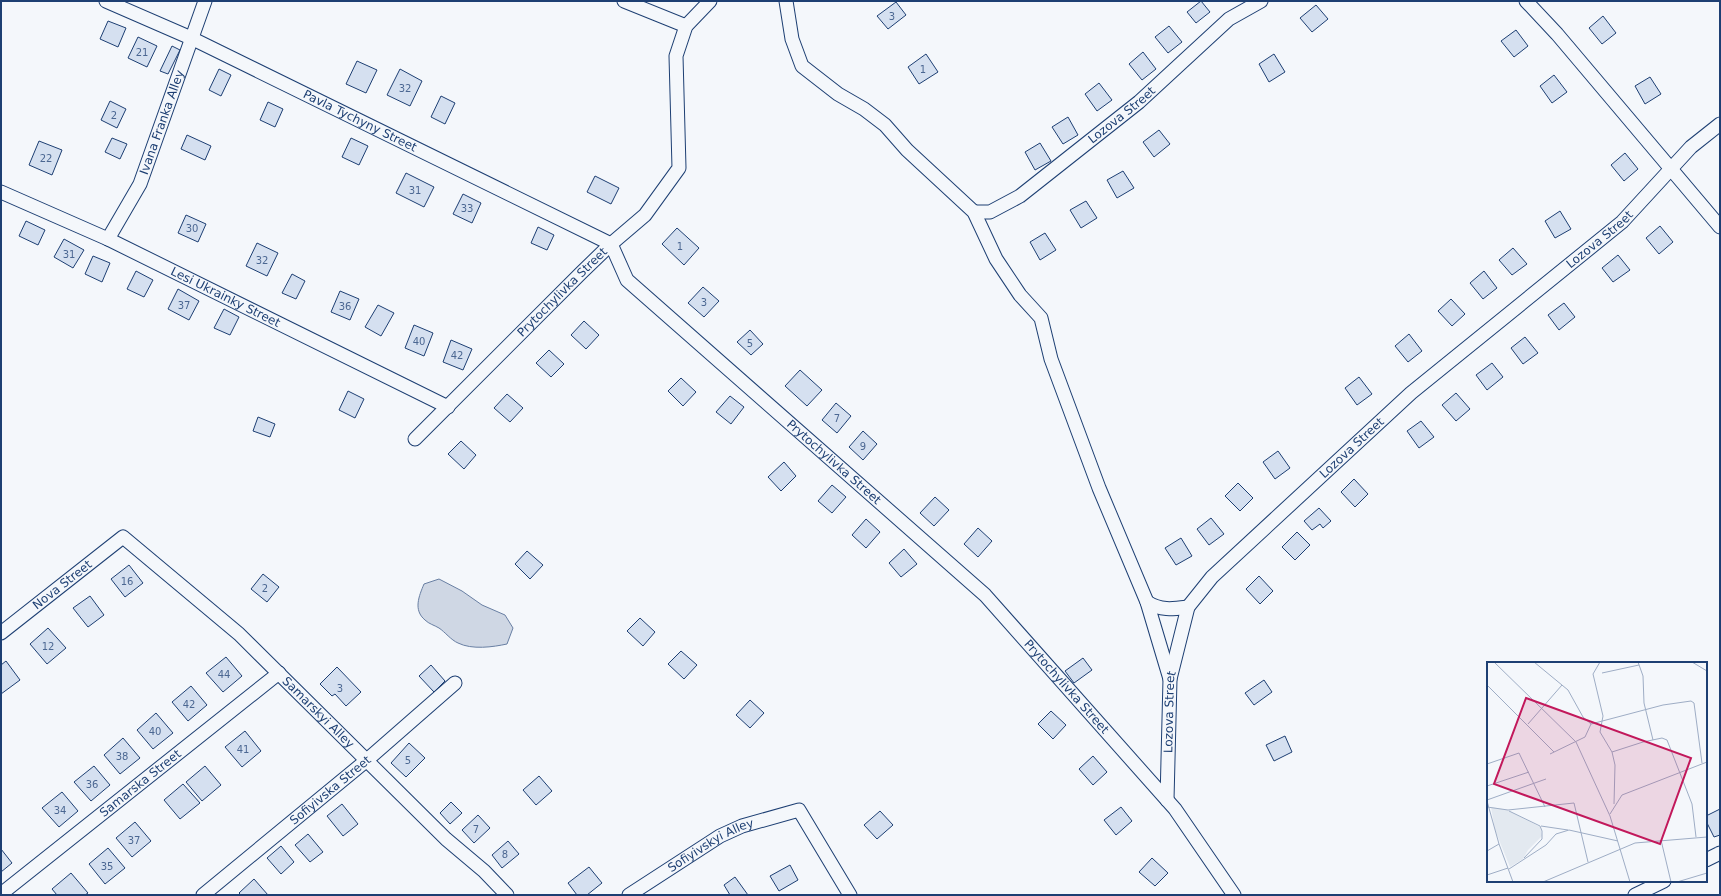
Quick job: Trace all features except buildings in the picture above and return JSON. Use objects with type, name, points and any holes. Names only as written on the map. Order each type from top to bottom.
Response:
[{"type":"street","name":"Pavla Tychyny Street","points":[[106,1],[191,38],[612,244]]},
{"type":"street","name":"Ivana Franka Alley","points":[[108,239],[140,184],[205,1]]},
{"type":"street","points":[[624,1],[686,26]]},
{"type":"street","points":[[612,244],[646,215],[679,168],[676,56],[686,26],[710,1]]},
{"type":"street","points":[[786,1],[792,39],[802,66],[838,94],[864,109],[885,125],[907,150],[974,212],[996,259],[1020,295],[1041,318],[1052,359],[1097,480],[1148,602],[1170,679]]},
{"type":"street","name":"Lozova Street","points":[[974,212],[990,212],[1020,196],[1139,102],[1229,20],[1261,1]]},
{"type":"street","points":[[1526,1],[1557,34],[1720,228]]},
{"type":"street","name":"Lozova Street","points":[[1167,800],[1170,679],[1188,607],[1212,576],[1412,393],[1622,222],[1670,168],[1691,147],[1720,124]]},
{"type":"street","name":"Lesi Ukrainky Street","points":[[1,192],[108,239],[448,407]]},
{"type":"street","name":"Prytochylivka Street","points":[[415,439],[612,244],[627,280],[985,595],[1175,809],[1234,895]]},
{"type":"street","name":"Nova Street","points":[[1,633],[123,537]]},
{"type":"street","name":"Samarskyi Alley","points":[[123,537],[239,634],[446,839],[484,871],[507,895]]},
{"type":"street","points":[[1148,602],[1157,608],[1170,610],[1188,607]]},
{"type":"street","name":"Samarska Street","points":[[1,894],[279,673]]},
{"type":"street","name":"Sofiyivska Street","points":[[202,895],[367,760],[455,683]]},
{"type":"street","name":"Sofiyivskyi Alley","points":[[629,895],[720,836],[742,826],[799,810],[850,895]]},
{"type":"street","points":[[1707,860],[1720,853]]},
{"type":"street","points":[[1635,895],[1662,882]]},
{"type":"shaded area","points":[[439,579],[462,591],[482,605],[505,615],[513,628],[507,644],[470,647],[455,642],[439,628],[425,620],[421,616],[418,607],[420,593],[424,584]]}]
